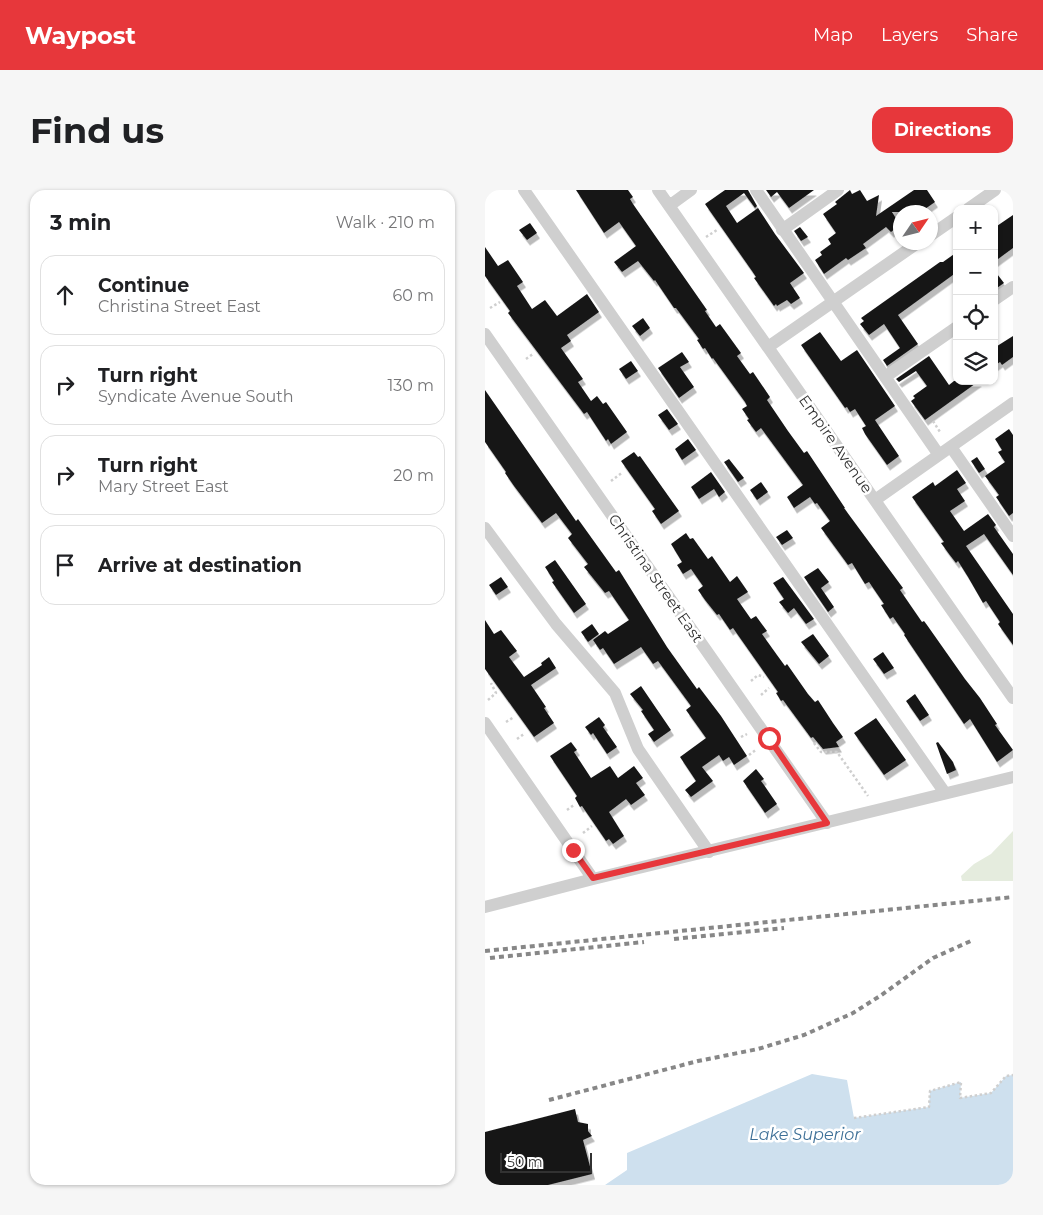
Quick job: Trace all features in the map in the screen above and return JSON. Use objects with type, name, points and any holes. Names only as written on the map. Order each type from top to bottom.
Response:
[{"type":"street","points":[[524,190],[945,793]]},
{"type":"street","name":"Empire Avenue","points":[[658,190],[1013,698]]},
{"type":"street","points":[[669,206],[691,190]]},
{"type":"street","points":[[755,190],[939,455]]},
{"type":"street","points":[[782,230],[838,190]]},
{"type":"street","points":[[974,205],[995,190]]},
{"type":"street","points":[[938,230],[953,219]]},
{"type":"street","points":[[769,347],[908,250]]},
{"type":"street","points":[[998,297],[1013,287]]},
{"type":"street","points":[[885,378],[953,330]]},
{"type":"street","name":"Christina Street East","points":[[485,334],[827,823]]},
{"type":"street","points":[[875,500],[1013,403]]},
{"type":"street","points":[[951,447],[1013,536]]},
{"type":"street","points":[[485,528],[556,624],[615,693],[638,749],[709,852]]},
{"type":"street","points":[[485,723],[593,878]]},
{"type":"street","points":[[485,907],[593,878],[709,852],[945,793],[1013,778]]},
{"type":"path","points":[[490,308],[500,302]]},
{"type":"path","points":[[526,359],[533,354]]},
{"type":"path","points":[[933,421],[940,432]]},
{"type":"path","points":[[611,481],[623,472]]},
{"type":"path","points":[[751,681],[758,676],[763,677]]},
{"type":"path","points":[[488,700],[496,694],[491,682]]},
{"type":"path","points":[[761,695],[769,688]]},
{"type":"path","points":[[506,722],[514,717]]},
{"type":"path","points":[[517,739],[524,734]]},
{"type":"path","points":[[741,737],[747,734]]},
{"type":"path","points":[[813,743],[821,752],[837,752],[868,796]]},
{"type":"path","points":[[749,755],[757,749]]},
{"type":"path","points":[[567,810],[574,805]]},
{"type":"path","points":[[583,833],[592,826]]},
{"type":"path","points":[[854,1118],[929,1107],[930,1092],[961,1082],[960,1098],[991,1093],[1006,1076],[1013,1074]]},
{"type":"shaded area","points":[[1013,831],[1013,881],[962,881],[961,876],[974,864],[991,854]]},
{"type":"water","name":"Lake Superior","points":[[812,1074],[847,1080],[854,1118],[929,1107],[930,1091],[961,1082],[960,1098],[991,1093],[1006,1076],[1013,1075],[1013,1185],[605,1185],[627,1170],[627,1153]]},
{"type":"building","points":[[576,190],[628,190],[633,197],[630,199],[633,204],[707,310],[705,311],[716,327],[720,324],[741,353],[737,356],[750,374],[753,372],[770,397],[767,400],[788,431],[804,453],[807,451],[844,508],[903,588],[900,590],[922,622],[924,621],[980,698],[997,724],[995,725],[1013,750],[997,762],[970,719],[964,724],[905,634],[893,617],[890,619],[881,605],[884,604],[869,582],[865,584],[852,563],[848,565],[821,528],[830,521],[817,503],[815,504],[810,497],[794,508],[787,497],[803,485],[761,428],[756,432],[747,420],[749,419],[742,409],[747,406],[745,402],[713,358],[705,348],[703,349],[697,340],[699,339],[676,308],[674,308],[655,280],[638,261],[622,272],[614,262],[636,246],[619,222],[604,233]]},
{"type":"building","points":[[725,190],[748,190],[757,206],[755,208],[744,193],[726,206],[737,223],[758,208],[804,273],[790,283],[800,298],[791,304],[787,300],[774,306],[705,204]]},
{"type":"building","points":[[766,190],[814,190],[789,208],[777,192],[771,197]]},
{"type":"building","points":[[850,190],[852,194],[860,190],[867,201],[879,195],[876,216],[914,190],[927,190],[935,202],[931,205],[893,205],[893,230],[891,232],[886,227],[863,244],[866,248],[848,260],[846,258],[824,274],[815,260],[822,255],[820,252],[831,244],[828,239],[836,233],[823,214],[837,204],[835,202]]},
{"type":"building","points":[[1013,215],[1013,248],[998,259],[998,250],[998,225]]},
{"type":"building","points":[[530,223],[537,233],[527,240],[519,230]]},
{"type":"building","points":[[800,227],[808,237],[801,241],[794,231]]},
{"type":"building","points":[[485,247],[498,266],[508,260],[523,282],[517,286],[532,309],[545,300],[557,316],[587,294],[599,312],[567,335],[571,341],[561,348],[583,379],[578,382],[591,401],[597,396],[603,404],[606,402],[627,432],[611,444],[608,439],[606,441],[587,412],[584,414],[508,313],[510,311],[485,276]]},
{"type":"building","points":[[953,255],[953,275],[898,315],[918,344],[887,366],[883,360],[900,348],[884,324],[869,335],[860,324],[864,321],[861,318],[940,262]]},
{"type":"building","points":[[998,275],[1004,283],[998,287]]},
{"type":"building","points":[[643,318],[650,328],[640,336],[632,326]]},
{"type":"building","points":[[820,332],[841,361],[857,350],[895,406],[875,420],[899,456],[887,465],[865,434],[862,428],[866,426],[855,409],[850,412],[847,407],[845,408],[801,345]]},
{"type":"building","points":[[1013,336],[1013,357],[1002,365],[1000,362],[998,363],[998,345]]},
{"type":"building","points":[[682,352],[689,362],[680,367],[694,387],[679,398],[658,368]]},
{"type":"building","points":[[929,356],[949,385],[953,382],[953,385],[973,385],[925,420],[911,401],[915,398],[913,396],[927,386],[916,371],[899,382],[896,379]]},
{"type":"building","points":[[631,361],[638,371],[626,379],[619,369]]},
{"type":"building","points":[[485,390],[576,521],[578,519],[616,572],[619,570],[667,647],[697,689],[699,687],[721,716],[747,756],[734,765],[729,757],[723,761],[719,755],[702,767],[713,781],[691,797],[685,790],[696,781],[680,757],[706,738],[686,710],[691,706],[658,661],[653,664],[641,647],[614,664],[603,648],[600,650],[593,640],[605,631],[608,634],[629,620],[609,591],[605,593],[584,567],[588,564],[568,538],[572,534],[556,513],[542,523],[514,486],[485,442]]},
{"type":"building","points":[[667,409],[678,424],[669,430],[658,415]]},
{"type":"building","points":[[1009,429],[1013,435],[1013,513],[1009,516],[996,497],[999,495],[985,476],[1005,462],[998,452],[1002,450],[995,439]]},
{"type":"building","points":[[688,439],[696,450],[682,460],[675,449]]},
{"type":"building","points":[[634,452],[638,457],[640,456],[679,511],[661,524],[652,511],[655,509],[621,461]]},
{"type":"building","points":[[977,457],[985,469],[979,473],[971,461]]},
{"type":"building","points":[[729,459],[744,478],[738,482],[724,462]]},
{"type":"building","points":[[957,470],[966,483],[957,489],[965,501],[950,511],[964,531],[988,514],[996,525],[994,527],[1013,554],[1013,575],[984,534],[966,546],[1013,614],[1013,645],[998,624],[1000,622],[986,601],[983,603],[958,561],[956,563],[941,543],[944,542],[912,497],[933,482],[935,486]]},
{"type":"building","points":[[711,472],[725,492],[719,497],[714,489],[699,499],[691,487]]},
{"type":"building","points":[[761,482],[768,492],[757,500],[750,490]]},
{"type":"building","points":[[787,530],[793,538],[782,545],[776,537]]},
{"type":"building","points":[[686,533],[690,539],[693,538],[708,559],[712,556],[730,582],[737,576],[748,592],[737,599],[751,619],[756,616],[767,631],[762,634],[785,666],[787,664],[815,702],[818,700],[843,737],[836,742],[839,747],[823,749],[813,737],[811,738],[783,700],[781,701],[776,693],[778,692],[733,628],[730,630],[719,614],[717,615],[705,600],[698,590],[703,586],[691,569],[683,574],[677,565],[682,562],[671,544]]},
{"type":"building","points":[[555,560],[586,604],[574,613],[552,582],[554,581],[545,567]]},
{"type":"building","points":[[818,568],[829,582],[821,588],[834,607],[828,612],[804,577]]},
{"type":"building","points":[[501,577],[508,587],[496,595],[489,585]]},
{"type":"building","points":[[783,577],[814,619],[806,624],[794,608],[788,613],[779,602],[784,599],[773,583]]},
{"type":"building","points":[[485,620],[494,634],[501,630],[517,651],[509,657],[524,677],[542,665],[541,663],[549,657],[556,668],[531,685],[554,723],[534,737],[485,669]]},
{"type":"building","points":[[592,624],[599,634],[588,642],[581,632]]},
{"type":"building","points":[[813,634],[829,656],[819,664],[801,642]]},
{"type":"building","points":[[883,652],[894,668],[884,674],[873,659]]},
{"type":"building","points":[[641,686],[671,730],[654,742],[648,734],[654,730],[641,711],[643,710],[630,694]]},
{"type":"building","points":[[915,694],[929,715],[920,721],[906,701]]},
{"type":"building","points":[[599,717],[605,725],[603,727],[617,747],[607,754],[593,733],[591,735],[585,727]]},
{"type":"building","points":[[876,718],[906,760],[884,775],[854,733]]},
{"type":"building","points":[[571,742],[577,750],[574,752],[591,778],[610,766],[618,778],[634,766],[643,778],[636,783],[645,795],[631,805],[626,799],[609,812],[624,836],[613,844],[609,839],[606,841],[582,806],[580,807],[575,798],[577,796],[550,756]]},
{"type":"building","points":[[938,742],[953,762],[956,770],[947,774],[936,743]]},
{"type":"building","points":[[756,769],[764,779],[761,781],[777,804],[765,813],[743,781]]},
{"type":"building","points":[[575,1109],[578,1122],[588,1124],[588,1131],[592,1136],[583,1140],[592,1174],[548,1185],[485,1185],[485,1132]]},
{"type":"railway","points":[[485,951],[1013,897]]},
{"type":"railway","points":[[674,939],[784,928]]},
{"type":"railway","points":[[549,1100],[698,1061],[758,1049],[804,1035],[853,1013],[933,958],[973,940]]},
{"type":"railway","points":[[490,958],[644,942]]},
{"type":"route","points":[[573,850],[593,878],[827,823],[769,738]]}]
